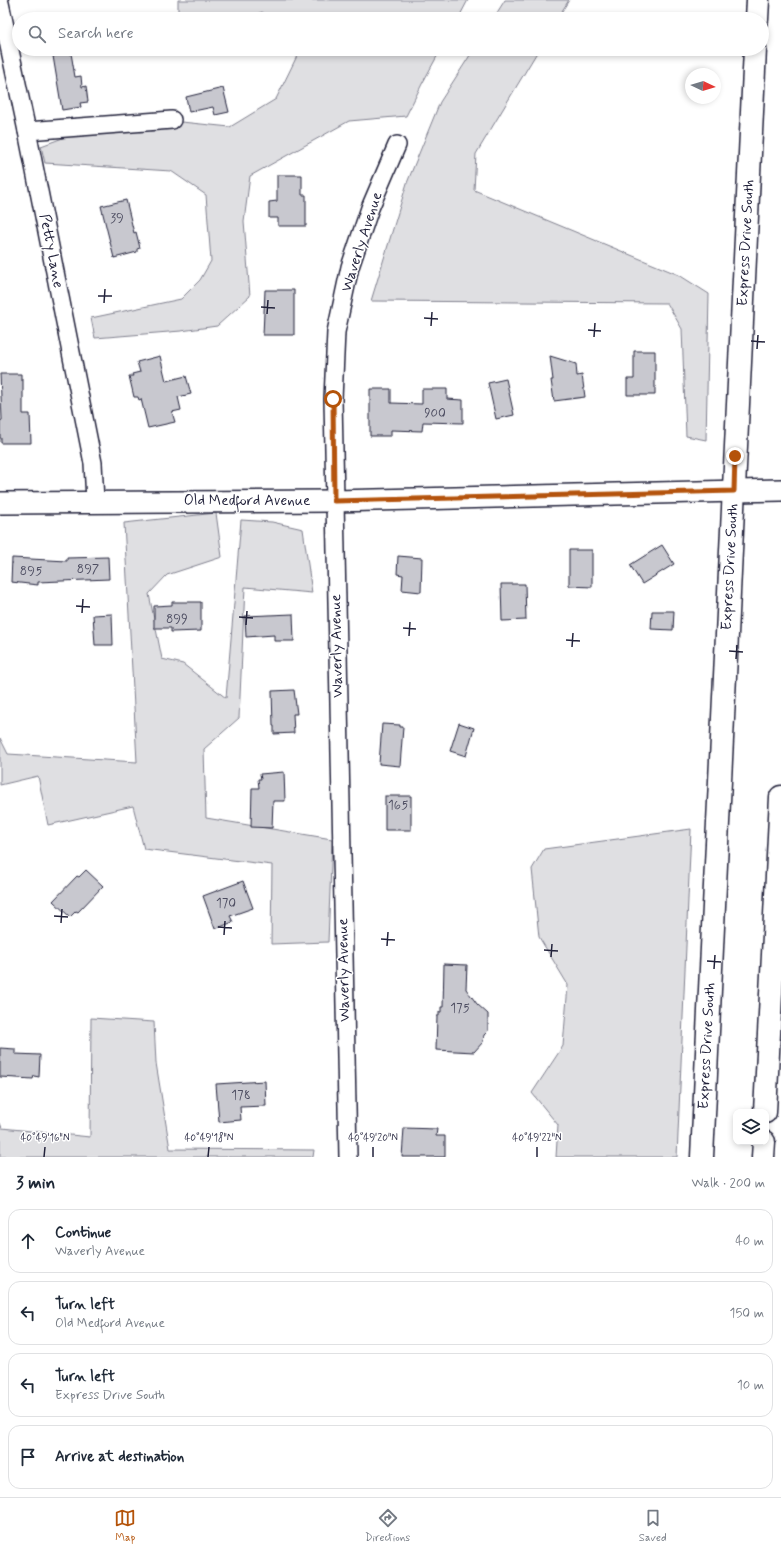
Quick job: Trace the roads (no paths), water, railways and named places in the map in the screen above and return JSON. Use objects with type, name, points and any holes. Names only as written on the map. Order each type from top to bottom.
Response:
[{"type":"main road","points":[[757,12],[758,0]]},
{"type":"main road","name":"Express Drive South","points":[[702,1157],[755,56]]},
{"type":"main road","points":[[765,1109],[781,797]]},
{"type":"main road","points":[[763,1157],[764,1145]]},
{"type":"street","name":"Petty Lane","points":[[0,3],[93,463],[95,501]]},
{"type":"street","points":[[27,132],[172,120]]},
{"type":"street","name":"Waverly Avenue","points":[[348,1157],[334,501],[333,399],[336,332],[350,267],[370,208],[397,145]]},
{"type":"street","name":"Old Medford Avenue","points":[[0,503],[95,501],[334,501],[781,490]]}]
